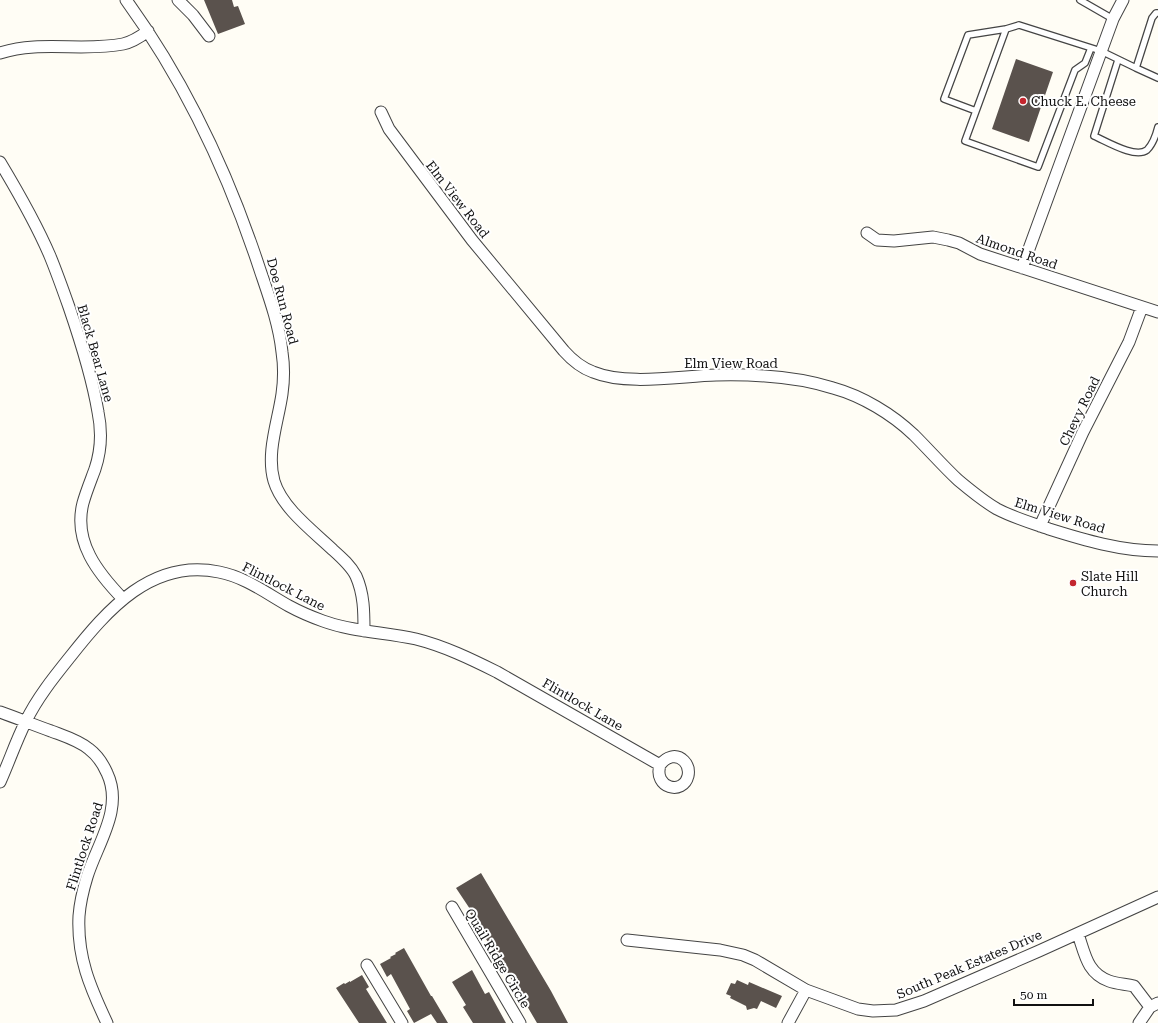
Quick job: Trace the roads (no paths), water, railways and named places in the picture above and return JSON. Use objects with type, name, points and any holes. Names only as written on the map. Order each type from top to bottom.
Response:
[{"type":"street","name":"Doe Run Road","points":[[126,0],[148,31],[178,82],[233,194],[250,238],[270,299],[282,351],[282,393],[271,456],[274,482],[279,494],[290,508],[346,562],[355,575],[363,600],[364,631]]},
{"type":"street","points":[[178,0],[209,36]]},
{"type":"street","points":[[1022,268],[1096,50],[1123,0]]},
{"type":"street","points":[[0,53],[22,48],[124,44],[138,38],[148,31]]},
{"type":"street","name":"Elm View Road","points":[[381,112],[393,136],[472,240],[564,351],[578,364],[601,375],[623,378],[645,379],[715,375],[763,375],[815,382],[835,388],[873,405],[901,424],[914,435],[958,480],[996,508],[1014,517],[1040,526],[1099,543],[1158,552]]},
{"type":"street","name":"Black Bear Lane","points":[[0,162],[37,227],[50,256],[82,345],[99,414],[100,431],[100,448],[96,467],[83,502],[81,514],[82,535],[92,562],[123,599]]},
{"type":"street","name":"Almond Road","points":[[867,234],[877,240],[894,241],[932,237],[948,240],[959,243],[980,254],[1158,312]]},
{"type":"street","name":"Chevy Road","points":[[1040,526],[1083,432],[1128,342],[1142,307]]},
{"type":"street","name":"Flintlock Lane","points":[[26,721],[36,703],[72,654],[104,617],[123,599],[145,583],[162,576],[186,570],[211,571],[235,576],[290,606],[325,622],[364,631],[415,639],[441,646],[470,658],[660,765]]},
{"type":"street","name":"Flintlock Road","points":[[0,712],[83,744],[98,757],[110,779],[113,800],[111,812],[87,876],[81,898],[79,916],[80,940],[84,966],[92,992],[107,1023]]},
{"type":"street","points":[[0,782],[26,721]]},
{"type":"street","name":"South Peak Estates Drive","points":[[627,940],[738,953],[755,960],[806,990],[858,1009],[873,1011],[896,1010],[924,1001],[1078,934],[1158,896]]},
{"type":"street","name":"Quail Ridge Circle","points":[[452,907],[520,1023]]},
{"type":"street","points":[[1078,934],[1091,969],[1096,975],[1110,981],[1134,986],[1154,1005],[1139,1023]]},
{"type":"street","points":[[367,965],[402,1023]]},
{"type":"street","points":[[788,1023],[806,990]]},
{"type":"lane","points":[[1080,0],[1114,19]]},
{"type":"lane","points":[[1136,68],[1152,18],[1156,13],[1158,13]]},
{"type":"lane","points":[[976,111],[944,99],[968,35],[1006,29],[1019,25],[1096,50],[1158,78]]},
{"type":"lane","points":[[1006,29],[965,141],[1038,167],[1075,70],[1085,63],[1096,50]]},
{"type":"lane","points":[[1118,60],[1094,136],[1134,153],[1147,149],[1155,139],[1158,127]]},
{"type":"place","name":"Chuck E. Cheese","points":[[1023,101]]},
{"type":"place","name":"Slate Hill Church","points":[[1073,583]]}]
